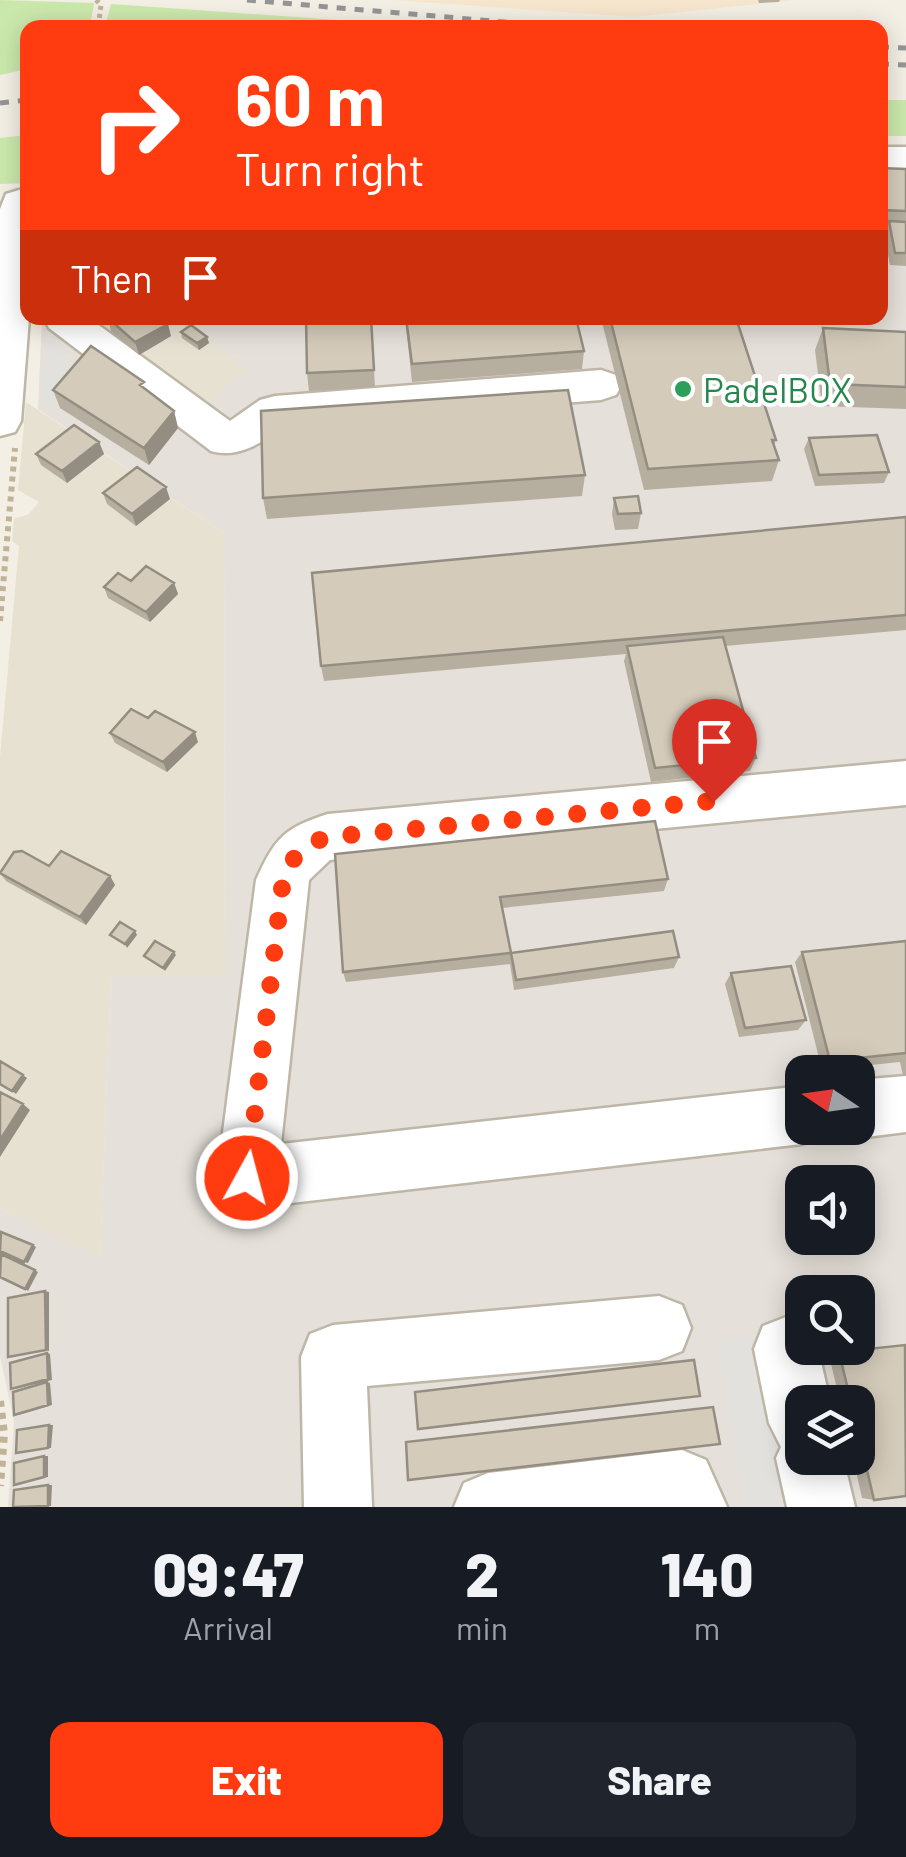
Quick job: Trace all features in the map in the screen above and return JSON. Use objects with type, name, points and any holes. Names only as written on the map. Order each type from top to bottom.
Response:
[{"type":"street","points":[[8,426],[16,203]]},
{"type":"street","points":[[72,325],[226,440],[253,428],[276,411],[600,385]]},
{"type":"street","points":[[785,1118],[247,1178],[283,880],[293,856],[311,842],[328,837],[906,783]]},
{"type":"street","points":[[338,1507],[333,1357],[659,1328]]},
{"type":"street","points":[[814,1475],[821,1507]]},
{"type":"street","points":[[488,1507],[682,1484],[693,1507]]},
{"type":"path","points":[[0,621],[8,426]]},
{"type":"path","points":[[0,1401],[4,1434],[0,1486]]},
{"type":"shaded area","points":[[392,0],[794,0],[634,17]]},
{"type":"shaded area","points":[[888,190],[906,191],[906,1507],[8,1507],[14,1421],[0,1356],[0,1208],[100,1257],[111,975],[225,974],[224,533],[38,409],[42,325],[102,325],[203,405],[247,370],[186,325],[888,325]]},
{"type":"shaded area","points":[[102,325],[187,325],[248,370],[203,405]]},
{"type":"shaded area","points":[[67,329],[64,397],[43,407],[47,331]]},
{"type":"shaded area","points":[[26,402],[224,533],[225,975],[111,975],[100,1258],[0,1208],[0,757],[19,546],[12,541],[14,519],[29,514],[39,502],[18,490]]},
{"type":"shaded area","points":[[785,1335],[785,1365],[822,1365],[827,1385],[785,1385],[785,1475],[848,1475],[856,1507],[746,1507],[719,1341]]},
{"type":"green space","points":[[0,0],[94,3],[91,20],[20,20],[20,71],[0,75]]},
{"type":"green space","points":[[111,4],[338,20],[107,20]]},
{"type":"green space","points":[[888,100],[906,100],[906,136],[888,136]]},
{"type":"green space","points":[[20,136],[20,183],[0,184],[0,138]]},
{"type":"building","points":[[888,168],[906,169],[906,211],[888,210]]},
{"type":"building","points":[[889,221],[906,222],[906,253],[895,253]]},
{"type":"building","points":[[116,325],[166,325],[135,342]]},
{"type":"building","points":[[191,325],[207,337],[197,343],[181,332]]},
{"type":"building","points":[[306,325],[371,325],[374,370],[307,373]]},
{"type":"building","points":[[407,325],[578,325],[584,351],[412,364]]},
{"type":"building","name":"PadelBOX","points":[[612,325],[738,325],[779,460],[648,469]]},
{"type":"building","points":[[823,328],[906,332],[906,387],[830,384]]},
{"type":"building","points":[[91,346],[144,382],[140,385],[174,411],[144,448],[53,390]]},
{"type":"building","points":[[568,390],[585,475],[263,498],[261,411]]},
{"type":"building","points":[[74,425],[99,442],[62,471],[36,454]]},
{"type":"building","points":[[877,435],[889,472],[819,475],[809,438]]},
{"type":"building","points":[[137,467],[166,487],[132,514],[103,493]]},
{"type":"building","points":[[638,496],[641,513],[618,514],[614,498]]},
{"type":"building","points":[[906,517],[906,615],[321,666],[312,573]]},
{"type":"building","points":[[146,566],[174,583],[146,612],[104,587],[118,573],[131,581]]},
{"type":"building","points":[[723,637],[756,758],[655,768],[627,646]]},
{"type":"building","points":[[131,709],[148,718],[155,711],[195,732],[163,762],[110,733]]},
{"type":"building","points":[[655,821],[668,879],[500,897],[511,953],[343,972],[335,854]]},
{"type":"building","points":[[22,851],[49,866],[61,851],[110,876],[80,917],[0,873],[14,852]]},
{"type":"building","points":[[120,922],[135,931],[125,944],[110,935]]},
{"type":"building","points":[[673,931],[679,957],[516,980],[511,953]]},
{"type":"building","points":[[155,941],[174,952],[163,968],[144,956]]},
{"type":"building","points":[[906,941],[906,1053],[828,1055],[802,952]]},
{"type":"building","points":[[791,966],[806,1020],[745,1028],[731,973]]},
{"type":"building","points":[[0,1061],[23,1075],[12,1091],[0,1084]]},
{"type":"building","points":[[0,1092],[23,1104],[0,1140]]},
{"type":"building","points":[[1,1232],[33,1245],[24,1262],[0,1251]]},
{"type":"building","points":[[1,1254],[35,1270],[25,1289],[0,1277]]},
{"type":"building","points":[[45,1291],[46,1350],[8,1357],[8,1298]]},
{"type":"building","points":[[905,1345],[906,1496],[874,1500],[868,1475],[875,1475],[875,1385],[847,1385],[842,1365],[875,1365],[875,1348]]},
{"type":"building","points":[[47,1353],[48,1379],[11,1389],[10,1363]]},
{"type":"building","points":[[694,1360],[700,1396],[418,1429],[415,1392]]},
{"type":"building","points":[[47,1382],[48,1405],[14,1415],[13,1392]]},
{"type":"building","points":[[713,1407],[720,1444],[408,1480],[406,1442]]},
{"type":"building","points":[[49,1425],[48,1448],[16,1453],[17,1430]]},
{"type":"building","points":[[44,1456],[44,1477],[14,1485],[14,1463]]},
{"type":"building","points":[[48,1485],[48,1506],[13,1507],[14,1490]]},
{"type":"railway","points":[[247,0],[481,20]]},
{"type":"railway","points":[[888,47],[906,48]]},
{"type":"railway","points":[[888,64],[906,65]]},
{"type":"railway","points":[[0,103],[20,101]]},
{"type":"place","name":"PadelBOX","points":[[683,389]]},
{"type":"route","points":[[247,1178],[283,880],[293,856],[311,842],[328,837],[714,801]]}]
